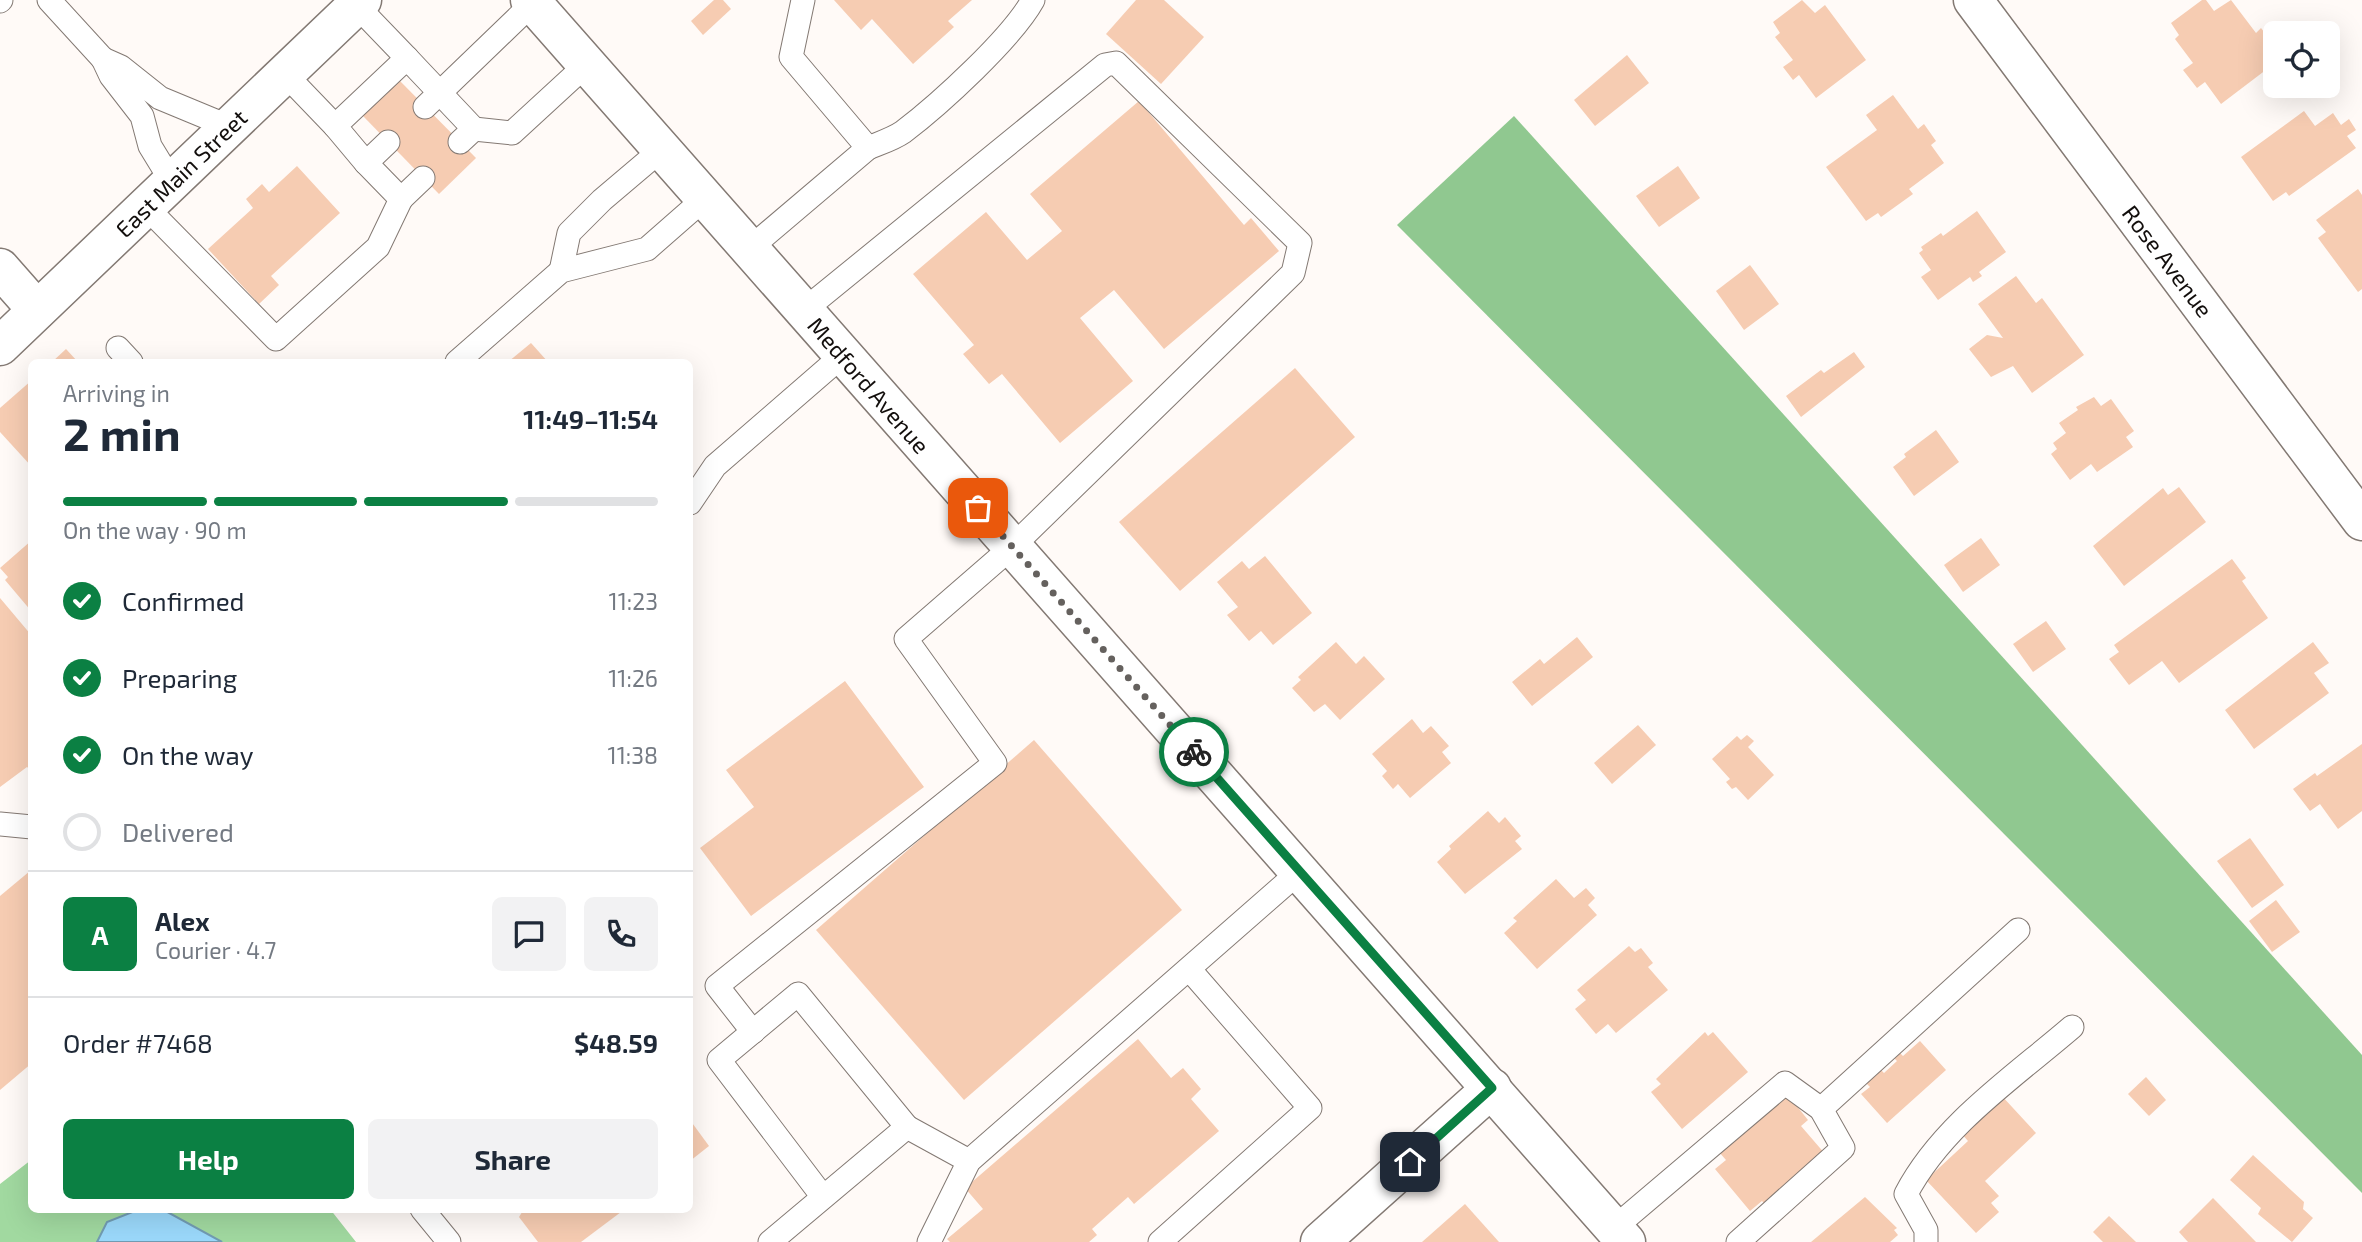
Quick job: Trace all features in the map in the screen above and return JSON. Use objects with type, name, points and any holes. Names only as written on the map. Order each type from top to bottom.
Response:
[{"type":"main road","name":"Rose Avenue","points":[[1973,0],[2362,521]]},
{"type":"main road","name":"East Main Street","points":[[0,346],[285,74],[356,2]]},
{"type":"main road","name":"Medford Avenue","points":[[531,2],[1620,1235]]},
{"type":"main road","points":[[0,268],[37,310]]},
{"type":"main road","points":[[1320,1242],[1492,1088]]},
{"type":"lane","points":[[49,0],[103,59],[111,76],[142,116],[159,195],[276,340],[378,247],[401,199],[423,178]]},
{"type":"lane","points":[[803,0],[791,57],[868,148]]},
{"type":"lane","points":[[748,249],[868,148],[901,134],[1021,21],[1033,0]]},
{"type":"lane","points":[[356,2],[407,58],[432,100],[467,136],[512,133],[586,65]]},
{"type":"lane","points":[[432,100],[531,2]]},
{"type":"lane","points":[[335,126],[407,58]]},
{"type":"lane","points":[[103,59],[121,67],[160,98],[230,127]]},
{"type":"lane","points":[[753,1032],[717,986],[995,763],[906,639],[1012,547],[1293,273],[1300,243],[1116,63],[1105,65],[803,311]]},
{"type":"lane","points":[[285,74],[401,199]]},
{"type":"lane","points":[[366,163],[388,142]]},
{"type":"lane","points":[[561,271],[569,233],[602,200],[661,150]]},
{"type":"lane","points":[[460,359],[561,271],[648,249],[704,199]]},
{"type":"lane","points":[[693,499],[715,466],[843,355]]},
{"type":"lane","points":[[0,824],[28,828]]},
{"type":"lane","points":[[929,1242],[970,1161],[1299,872]]},
{"type":"lane","points":[[1821,1109],[2018,930]]},
{"type":"lane","points":[[1160,1242],[1310,1108],[1190,970]]},
{"type":"lane","points":[[823,1197],[719,1060],[798,994],[907,1127],[970,1161]]},
{"type":"lane","points":[[1926,1242],[1926,1230],[1906,1194],[1920,1168],[1953,1130],[2072,1027]]},
{"type":"lane","points":[[1620,1235],[1785,1083],[1821,1109],[1843,1148],[1738,1242]]},
{"type":"lane","points":[[770,1242],[907,1127]]},
{"type":"lane","points":[[425,1213],[449,1242]]},
{"type":"green space","points":[[1514,116],[2362,1055],[2362,1193],[1397,225]]},
{"type":"green space","points":[[28,1162],[28,1213],[333,1213],[356,1242],[0,1242],[0,1184]]},
{"type":"water","points":[[130,1213],[169,1213],[222,1242],[97,1242],[107,1222]]},
{"type":"building","points":[[714,0],[723,0],[731,9],[703,35],[691,21]]},
{"type":"building","points":[[834,0],[972,0],[948,21],[954,27],[913,64],[872,19],[861,30]]},
{"type":"building","points":[[1136,0],[1164,0],[1204,37],[1161,84],[1106,34]]},
{"type":"building","points":[[1802,0],[1815,13],[1825,5],[1866,60],[1816,98],[1799,75],[1793,80],[1783,67],[1793,60],[1775,37],[1780,33],[1773,22]]},
{"type":"building","points":[[2202,0],[2206,0],[2214,11],[2231,0],[2256,33],[2261,28],[2263,31],[2263,72],[2221,104],[2205,82],[2197,88],[2183,70],[2193,63],[2175,39],[2179,35],[2171,23]]},
{"type":"building","points":[[1627,55],[1649,83],[1595,126],[1574,100]]},
{"type":"building","points":[[399,80],[476,158],[439,194],[363,116]]},
{"type":"building","points":[[1893,95],[1918,129],[1924,124],[1936,141],[1931,145],[1944,163],[1909,189],[1913,194],[1881,217],[1878,213],[1866,221],[1826,167],[1877,130],[1866,115]]},
{"type":"building","points":[[1139,101],[1244,225],[1251,218],[1279,251],[1164,349],[1114,290],[1080,318],[1133,381],[1060,443],[1002,374],[989,384],[963,354],[974,345],[913,274],[986,212],[1027,260],[1062,231],[1030,194]]},
{"type":"building","points":[[2304,111],[2315,126],[2333,113],[2341,125],[2349,119],[2356,130],[2347,136],[2356,148],[2289,196],[2286,192],[2273,201],[2241,157]]},
{"type":"building","points":[[297,166],[340,213],[271,276],[279,285],[259,304],[208,249],[253,208],[246,199],[262,184],[269,192]]},
{"type":"building","points":[[1678,166],[1700,198],[1659,227],[1636,196]]},
{"type":"building","points":[[2358,189],[2362,195],[2362,289],[2358,292],[2318,238],[2326,232],[2316,220]]},
{"type":"building","points":[[1977,211],[2006,252],[1979,272],[1982,276],[1973,282],[1970,277],[1938,300],[1921,277],[1931,270],[1919,253],[1923,250],[1921,247],[1941,233],[1943,236]]},
{"type":"building","points":[[1750,265],[1779,304],[1744,330],[1716,291]]},
{"type":"building","points":[[2016,276],[2036,303],[2042,298],[2084,355],[2032,393],[2013,366],[1991,377],[1969,349],[1987,335],[2003,338],[1978,304]]},
{"type":"building","points":[[531,343],[545,359],[512,359]]},
{"type":"building","points":[[66,349],[75,359],[55,359]]},
{"type":"building","points":[[1854,352],[1865,367],[1801,417],[1786,396],[1821,370],[1824,373]]},
{"type":"building","points":[[1295,368],[1355,437],[1180,591],[1119,522]]},
{"type":"building","points":[[28,384],[28,463],[0,432],[0,408]]},
{"type":"building","points":[[2094,397],[2101,406],[2111,399],[2134,431],[2126,437],[2133,447],[2097,472],[2091,464],[2070,480],[2051,454],[2057,449],[2053,443],[2066,433],[2059,423],[2078,410],[2076,407]]},
{"type":"building","points":[[1936,430],[1959,462],[1914,496],[1893,467],[1906,457],[1904,454]]},
{"type":"building","points":[[2179,487],[2206,522],[2124,586],[2093,546],[2163,488],[2168,495]]},
{"type":"building","points":[[1981,538],[2000,565],[1963,592],[1944,565]]},
{"type":"building","points":[[28,544],[28,607],[5,580],[8,577],[0,568]]},
{"type":"building","points":[[1265,556],[1312,613],[1273,645],[1261,631],[1249,641],[1227,615],[1238,607],[1217,582],[1242,561],[1249,569]]},
{"type":"building","points":[[2232,559],[2246,578],[2242,581],[2268,618],[2179,683],[2162,661],[2129,685],[2109,659],[2119,652],[2114,645]]},
{"type":"building","points":[[0,598],[28,631],[28,768],[0,787]]},
{"type":"building","points":[[2046,621],[2066,649],[2033,672],[2013,644]]},
{"type":"building","points":[[1577,637],[1593,657],[1532,706],[1512,682],[1540,659],[1544,664]]},
{"type":"building","points":[[1336,642],[1356,664],[1364,656],[1385,679],[1340,720],[1325,704],[1314,712],[1292,688],[1301,680],[1298,677]]},
{"type":"building","points":[[2313,642],[2329,663],[2314,673],[2329,693],[2254,749],[2225,710]]},
{"type":"building","points":[[845,681],[924,787],[751,916],[700,848],[754,807],[726,770]]},
{"type":"building","points":[[1412,719],[1423,733],[1431,726],[1449,746],[1442,752],[1451,763],[1410,798],[1398,784],[1393,789],[1382,776],[1387,771],[1372,754]]},
{"type":"building","points":[[1638,725],[1656,745],[1612,784],[1594,763]]},
{"type":"building","points":[[1747,735],[1754,741],[1748,747],[1774,775],[1748,800],[1736,787],[1732,789],[1726,782],[1730,779],[1712,759],[1737,736],[1741,740]]},
{"type":"building","points":[[1034,740],[1182,910],[964,1100],[816,930]]},
{"type":"building","points":[[2362,744],[2362,811],[2338,829],[2320,804],[2310,811],[2293,789],[2315,773],[2317,776]]},
{"type":"building","points":[[1488,811],[1499,823],[1505,817],[1521,836],[1515,841],[1522,849],[1465,894],[1437,862],[1451,849],[1449,846]]},
{"type":"building","points":[[2250,838],[2284,885],[2252,908],[2217,861]]},
{"type":"building","points":[[28,873],[28,1066],[0,1090],[0,896]]},
{"type":"building","points":[[1556,879],[1574,898],[1586,888],[1595,898],[1588,905],[1597,915],[1537,969],[1504,933],[1517,921],[1513,918]]},
{"type":"building","points":[[2276,900],[2300,932],[2272,952],[2249,921]]},
{"type":"building","points":[[1629,946],[1635,952],[1641,948],[1653,963],[1648,967],[1668,990],[1616,1033],[1608,1024],[1596,1034],[1575,1009],[1586,1000],[1577,990]]},
{"type":"building","points":[[1705,1032],[1708,1036],[1713,1032],[1748,1072],[1682,1129],[1651,1092],[1661,1084],[1656,1079]]},
{"type":"building","points":[[1138,1039],[1171,1078],[1183,1068],[1201,1089],[1191,1099],[1219,1131],[1134,1204],[1128,1197],[1092,1229],[1097,1235],[1089,1242],[950,1242],[947,1239],[983,1209],[965,1188]]},
{"type":"building","points":[[1920,1041],[1946,1070],[1887,1123],[1861,1094],[1870,1087],[1866,1083],[1881,1070],[1884,1073],[1897,1061],[1894,1058],[1900,1053],[1903,1056]]},
{"type":"building","points":[[2146,1077],[2166,1100],[2149,1116],[2128,1094]]},
{"type":"building","points":[[1788,1095],[1808,1120],[1801,1126],[1826,1155],[1766,1205],[1762,1201],[1750,1211],[1715,1169],[1726,1160],[1719,1152]]},
{"type":"building","points":[[2001,1095],[2036,1133],[1985,1181],[1999,1196],[1991,1203],[1999,1212],[1976,1233],[1926,1180],[1968,1141],[1961,1133]]},
{"type":"building","points":[[693,1124],[709,1146],[693,1159]]},
{"type":"building","points":[[2253,1155],[2304,1202],[2303,1209],[2313,1218],[2292,1242],[2258,1214],[2261,1208],[2230,1180]]},
{"type":"building","points":[[1865,1197],[1897,1228],[1894,1230],[1898,1235],[1890,1242],[1811,1242]]},
{"type":"building","points":[[2213,1198],[2256,1242],[2188,1242],[2179,1232]]},
{"type":"building","points":[[1465,1204],[1499,1242],[1422,1242]]},
{"type":"building","points":[[522,1213],[620,1213],[581,1242],[538,1242],[519,1217]]},
{"type":"building","points":[[2109,1216],[2136,1242],[2103,1242],[2093,1232]]},
{"type":"way so far","points":[[978,508],[1194,752]]},
{"type":"route","points":[[1194,752],[1492,1088],[1410,1162]]}]
